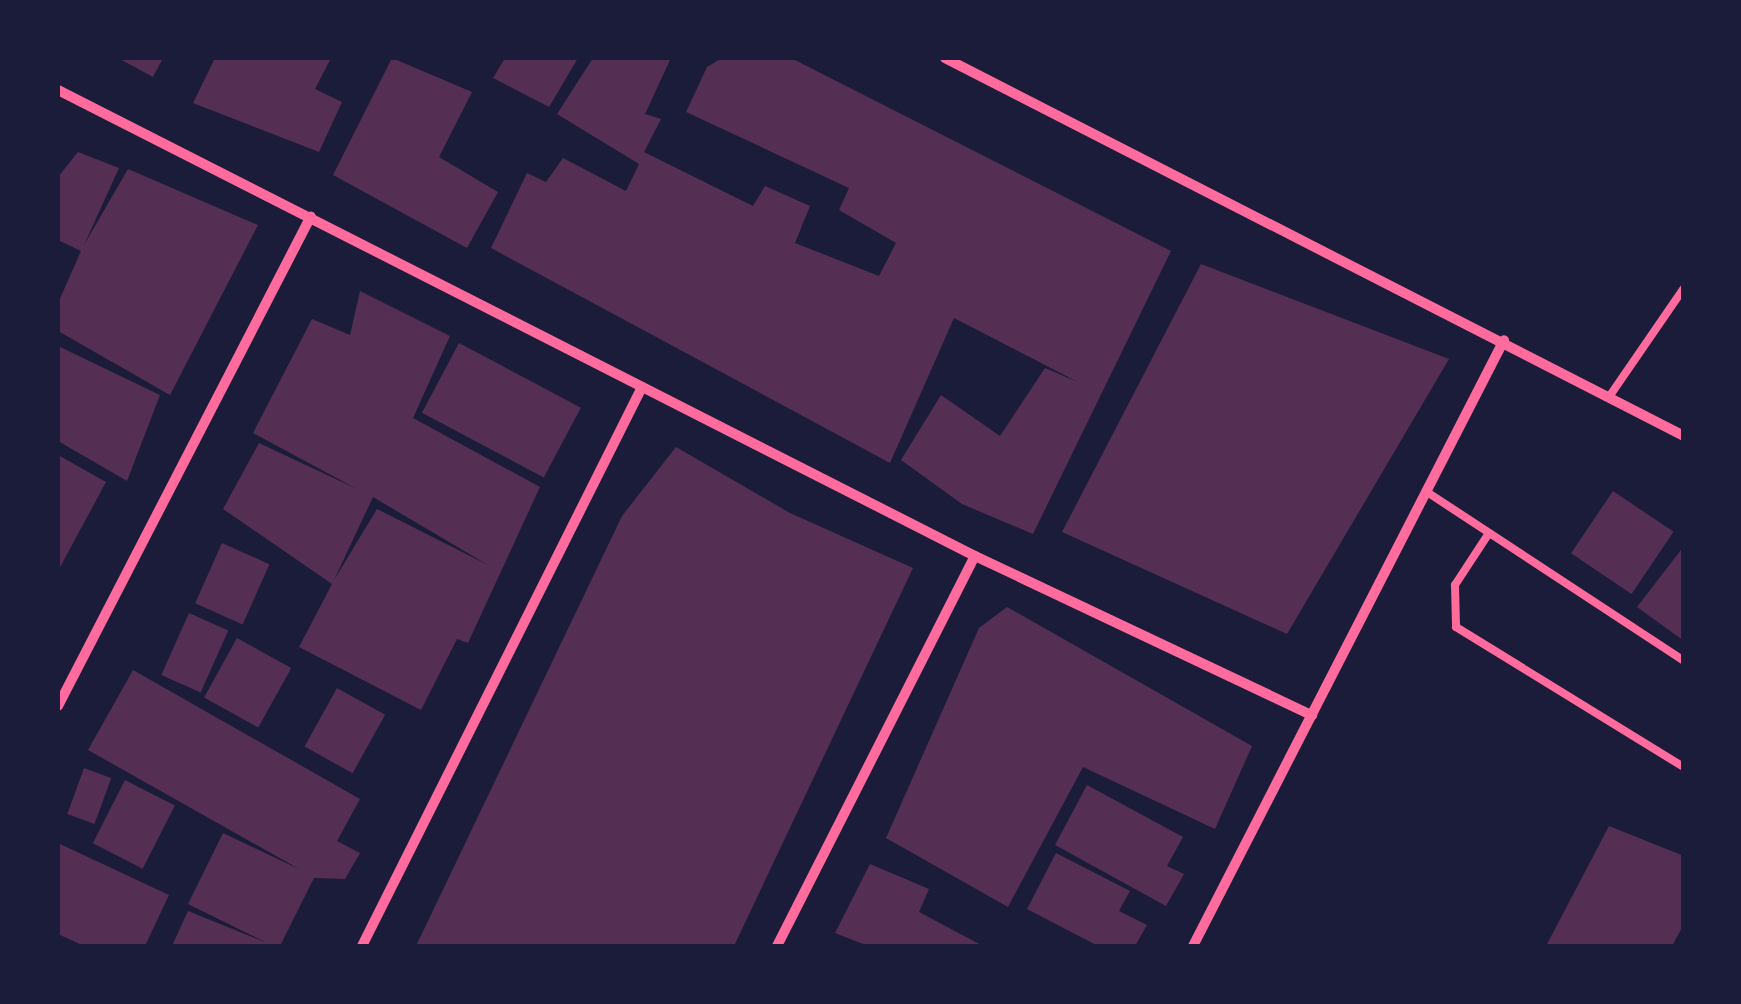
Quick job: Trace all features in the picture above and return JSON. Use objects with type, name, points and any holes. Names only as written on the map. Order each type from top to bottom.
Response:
[{"type":"street","points":[[944,58],[1504,340],[1684,436]]},
{"type":"street","points":[[58,90],[975,556],[1312,715]]},
{"type":"street","points":[[58,706],[311,216]]},
{"type":"street","points":[[1193,946],[1504,340]]},
{"type":"street","points":[[362,946],[642,389]]},
{"type":"street","points":[[777,946],[975,556]]},
{"type":"lane","points":[[1610,397],[1684,288]]},
{"type":"lane","points":[[1427,492],[1684,661]]},
{"type":"lane","points":[[1489,533],[1455,585],[1456,626],[1684,767]]},
{"type":"building","points":[[118,58],[163,58],[153,77]]},
{"type":"building","points":[[215,58],[331,58],[315,89],[342,102],[319,152],[193,103]]},
{"type":"building","points":[[392,58],[472,92],[439,157],[498,192],[467,248],[333,175]]},
{"type":"building","points":[[505,58],[578,58],[549,107],[493,78]]},
{"type":"building","points":[[593,58],[671,58],[645,114],[661,119],[644,152],[753,206],[765,186],[810,206],[795,243],[879,276],[896,243],[839,210],[849,188],[686,112],[707,67],[722,58],[791,58],[1171,251],[1033,534],[962,504],[901,460],[941,395],[1000,436],[1045,368],[1078,382],[954,318],[890,463],[491,248],[527,173],[546,182],[563,158],[626,191],[639,164],[557,114]]},
{"type":"building","points":[[78,152],[119,168],[84,245],[128,169],[258,225],[170,395],[58,331],[58,303],[81,251],[58,240],[58,177]]},
{"type":"building","points":[[1201,264],[1449,359],[1287,634],[1062,532]]},
{"type":"building","points":[[360,291],[450,336],[413,418],[540,487],[468,643],[457,639],[421,710],[299,647],[332,584],[223,509],[259,443],[357,489],[253,433],[312,319],[350,335]],"holes":[[[373,497],[488,565],[377,509],[334,580]]]},
{"type":"building","points":[[459,343],[581,408],[544,478],[422,413]]},
{"type":"building","points":[[58,346],[160,395],[127,481],[58,441]]},
{"type":"building","points":[[676,447],[790,513],[913,568],[734,946],[416,946],[622,516]]},
{"type":"building","points":[[58,455],[106,482],[58,571]]},
{"type":"building","points":[[1613,491],[1674,532],[1632,594],[1571,553]]},
{"type":"building","points":[[222,543],[270,564],[243,624],[195,603]]},
{"type":"building","points":[[1684,546],[1684,641],[1637,607]]},
{"type":"building","points":[[1007,607],[1252,746],[1215,829],[1083,767],[1008,907],[886,838],[979,628]]},
{"type":"building","points":[[189,613],[228,630],[201,693],[161,675]]},
{"type":"building","points":[[237,638],[291,668],[258,728],[204,697]]},
{"type":"building","points":[[133,670],[360,799],[337,841],[360,853],[345,879],[314,878],[280,946],[172,946],[188,911],[267,943],[188,904],[223,833],[301,870],[88,750]]},
{"type":"building","points":[[337,688],[385,715],[353,773],[305,747]]},
{"type":"building","points":[[84,768],[111,778],[94,824],[67,814]]},
{"type":"building","points":[[125,780],[175,805],[143,869],[93,843]]},
{"type":"building","points":[[1087,785],[1183,837],[1167,866],[1184,874],[1166,906],[1055,845]]},
{"type":"building","points":[[1609,826],[1684,856],[1684,924],[1672,946],[1546,946]]},
{"type":"building","points":[[58,843],[169,895],[145,946],[84,946],[58,934]]},
{"type":"building","points":[[1056,853],[1130,891],[1119,911],[1147,925],[1135,946],[1098,946],[1027,909]]},
{"type":"building","points":[[870,864],[929,889],[919,912],[983,946],[868,946],[835,933]]}]
